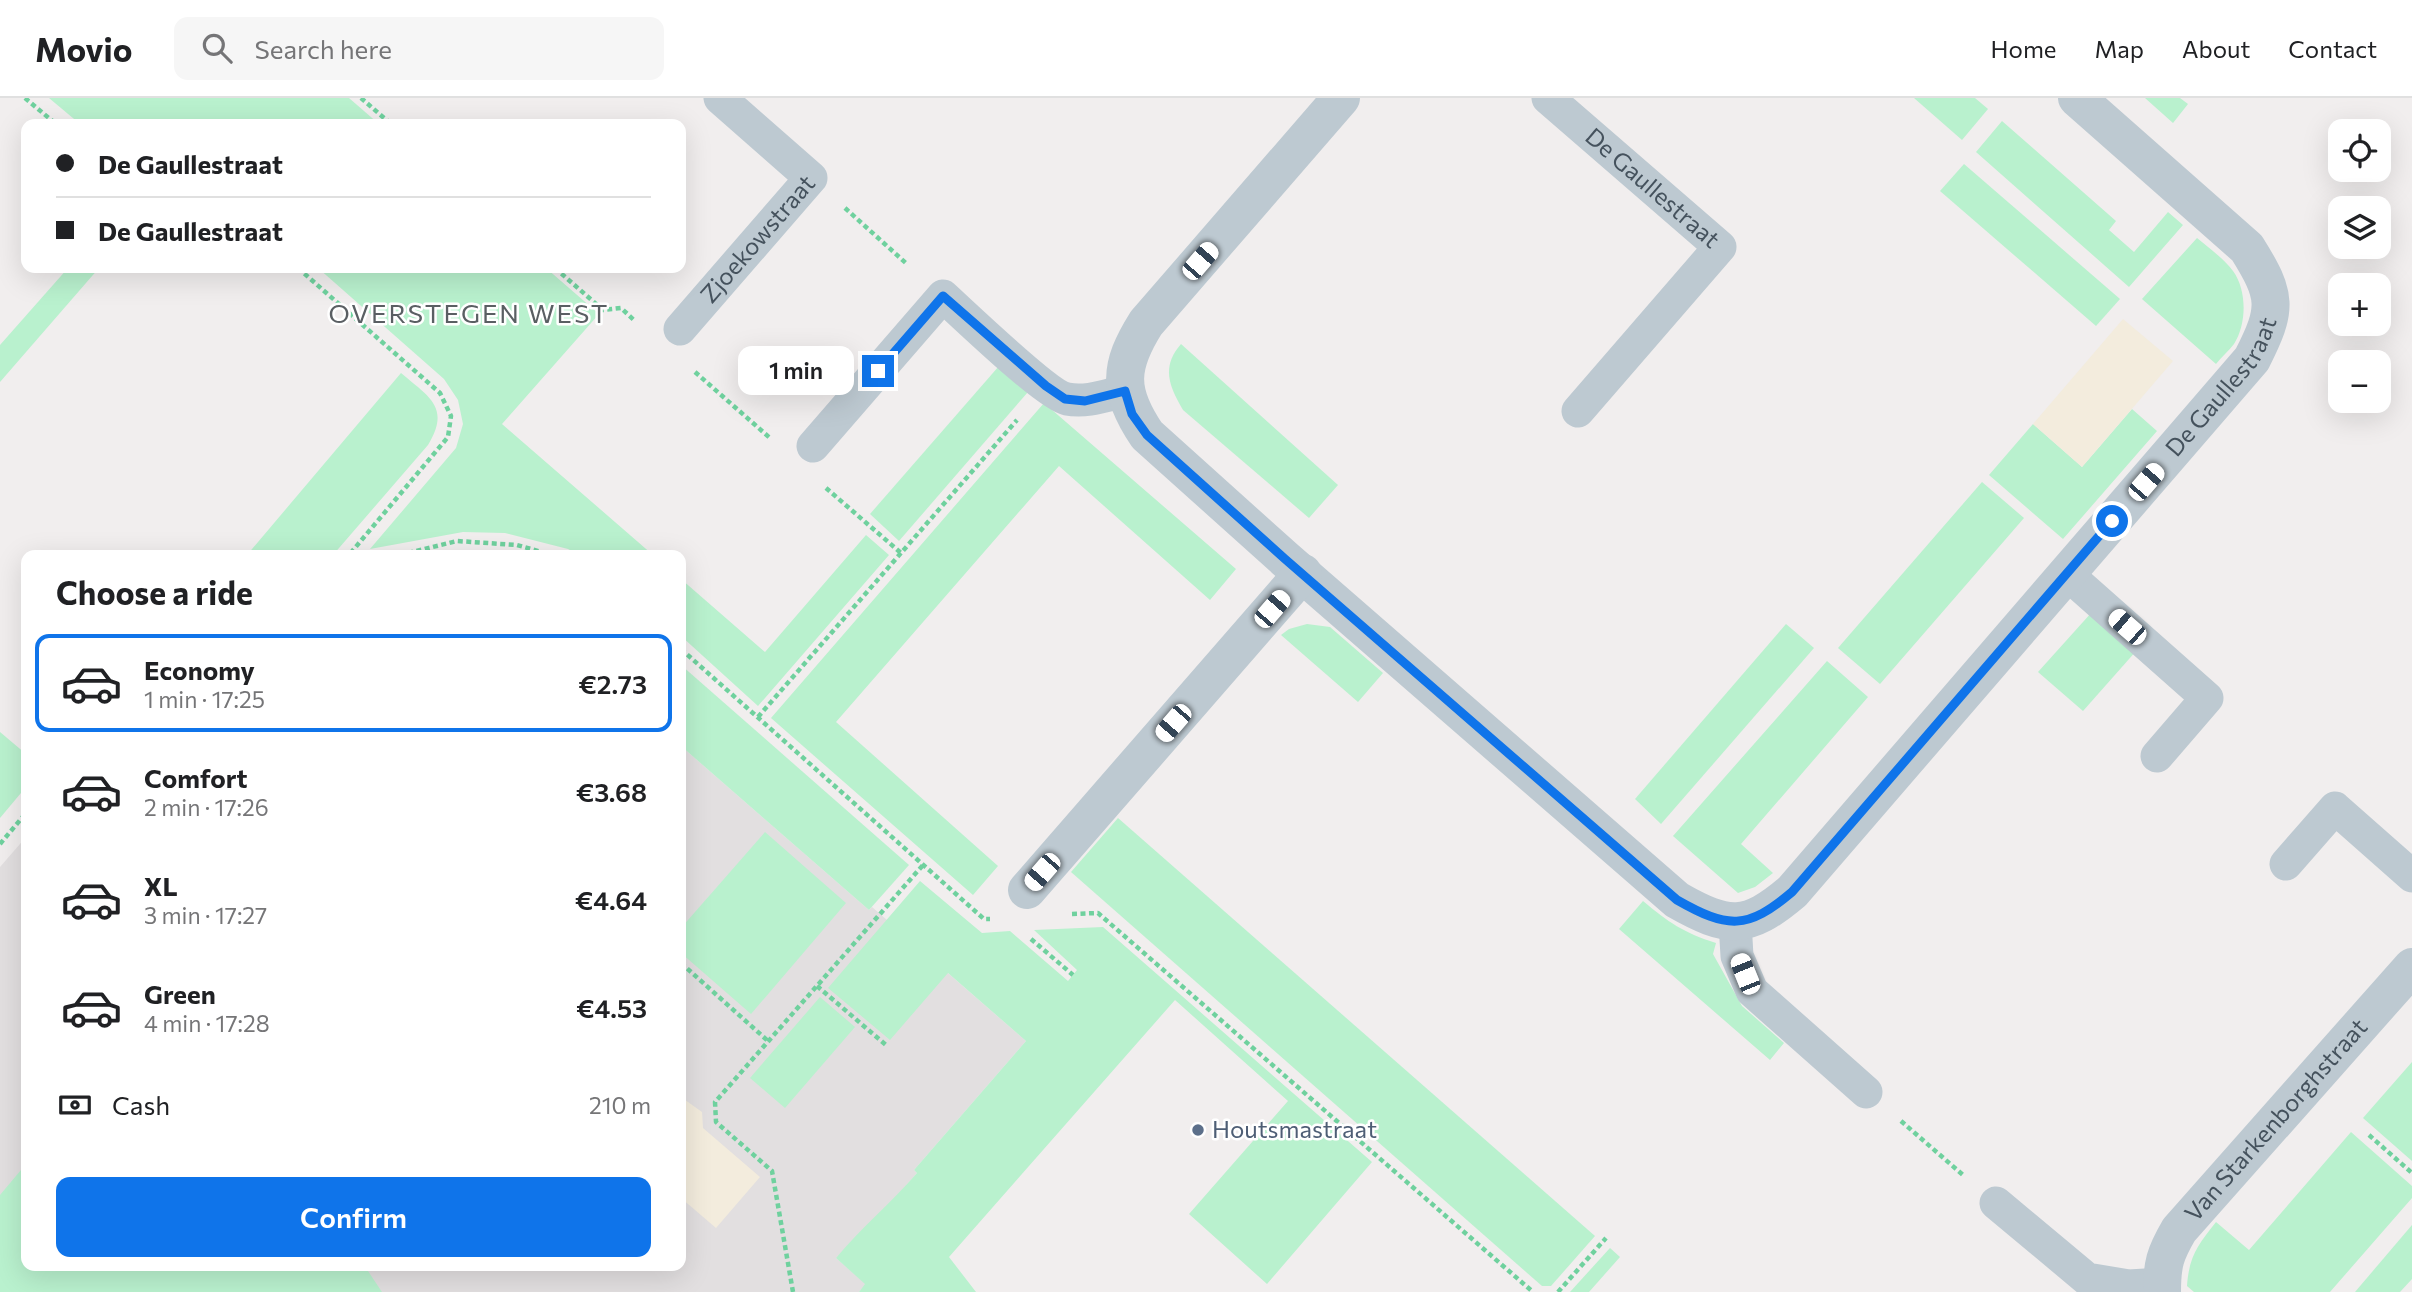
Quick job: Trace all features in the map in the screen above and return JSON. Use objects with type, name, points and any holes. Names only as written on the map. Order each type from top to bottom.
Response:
[{"type":"street","points":[[1341,98],[1146,323],[1131,348],[1126,368],[1125,391],[1132,414],[1147,435],[1677,900],[1702,914],[1721,921],[1735,922]]},
{"type":"street","name":"De Gaullestraat","points":[[1735,922],[1770,911],[1792,892],[2252,359],[2264,335],[2272,306],[2265,277],[2247,248],[2077,98]]},
{"type":"street","points":[[1027,890],[1303,573]]},
{"type":"street","name":"Van Starkenborghstraat","points":[[2162,1288],[2161,1273],[2165,1253],[2179,1230],[2412,967]]},
{"type":"lane","name":"Zjoekowstraat","points":[[680,329],[811,178],[720,98]]},
{"type":"lane","name":"De Gaullestraat","points":[[1548,98],[1720,247],[1578,411]]},
{"type":"lane","points":[[813,446],[943,296],[1046,386],[1065,399],[1085,401],[1125,391]]},
{"type":"lane","points":[[2067,574],[2207,698],[2157,756]]},
{"type":"lane","points":[[2286,864],[2335,808],[2412,876]]},
{"type":"lane","points":[[1735,922],[1737,956],[1752,991],[1866,1092]]},
{"type":"lane","name":"Van Starkenborghstraat","points":[[1996,1203],[2087,1279],[2162,1288]]},
{"type":"path","points":[[25,98],[50,119]]},
{"type":"path","points":[[361,98],[385,119]]},
{"type":"path","points":[[811,178],[943,296]]},
{"type":"path","points":[[304,273],[440,393],[451,416],[448,437],[353,550]]},
{"type":"path","points":[[561,273],[603,310],[621,308],[639,324]]},
{"type":"path","points":[[686,365],[778,446]]},
{"type":"path","points":[[758,717],[1046,386]]},
{"type":"path","points":[[819,482],[901,553]]},
{"type":"path","points":[[420,550],[457,541],[517,545],[534,550]]},
{"type":"path","points":[[686,653],[984,919],[995,918]]},
{"type":"path","points":[[0,844],[21,819]]},
{"type":"path","points":[[793,1292],[772,1171],[716,1122],[715,1102],[923,865]]},
{"type":"path","points":[[1071,915],[1098,913],[1533,1292]]},
{"type":"path","points":[[1026,935],[1073,975]]},
{"type":"path","points":[[686,967],[768,1041]]},
{"type":"path","points":[[817,986],[886,1045]]},
{"type":"path","points":[[1866,1092],[1996,1203]]},
{"type":"path","points":[[2369,1135],[2412,1173]]},
{"type":"path","points":[[1558,1292],[1606,1238]]},
{"type":"shaded area","points":[[686,750],[869,910],[872,907],[1026,1041],[914,1170],[917,1173],[866,1231],[836,1258],[866,1284],[859,1292],[0,1292],[0,867],[21,843],[21,1271],[686,1271]]},
{"type":"green space","points":[[49,98],[349,98],[373,119],[74,119]]},
{"type":"green space","points":[[1914,98],[1975,98],[1988,109],[1962,140]]},
{"type":"green space","points":[[2145,98],[2180,98],[2188,104],[2173,123]]},
{"type":"green space","points":[[2002,121],[2116,221],[2109,230],[2134,252],[2168,212],[2183,225],[2129,287],[1976,152]]},
{"type":"green space","points":[[1964,164],[2120,299],[2096,326],[1940,191]]},
{"type":"green space","points":[[2197,238],[2233,271],[2243,297],[2243,317],[2238,336],[2216,364],[2142,299]]},
{"type":"green space","points":[[64,273],[95,273],[0,382],[0,345]]},
{"type":"green space","points":[[324,273],[552,273],[599,314],[502,424],[647,550],[570,550],[505,533],[463,532],[370,549],[456,448],[463,424],[458,400],[444,379]]},
{"type":"green space","points":[[1181,344],[1338,485],[1309,518],[1183,410],[1169,377],[1171,361]]},
{"type":"green space","points":[[999,366],[1028,392],[899,541],[870,514]]},
{"type":"green space","points":[[401,373],[428,396],[437,412],[437,421],[428,445],[337,550],[251,550]]},
{"type":"green space","points":[[1044,403],[1236,569],[1210,600],[1059,466],[836,722],[998,866],[973,895],[771,718]]},
{"type":"green space","points":[[2132,409],[2157,431],[2063,539],[1989,475],[2033,424],[2082,467]]},
{"type":"green space","points":[[1982,482],[2024,518],[1880,684],[1838,648]]},
{"type":"green space","points":[[866,535],[889,555],[758,706],[686,641],[686,583],[765,652]]},
{"type":"green space","points":[[2092,612],[2137,650],[2083,711],[2038,672]]},
{"type":"green space","points":[[1307,624],[1330,627],[1383,673],[1358,702],[1281,635],[1289,629]]},
{"type":"green space","points":[[1786,624],[1814,648],[1661,824],[1635,799]]},
{"type":"green space","points":[[1827,661],[1868,697],[1741,844],[1773,873],[1755,887],[1738,893],[1673,836]]},
{"type":"green space","points":[[686,669],[909,865],[869,910],[686,750]]},
{"type":"green space","points":[[0,732],[21,750],[21,793],[0,818]]},
{"type":"green space","points":[[1118,818],[1595,1236],[1551,1286],[1542,1286],[1071,872]]},
{"type":"green space","points":[[765,832],[846,903],[751,1014],[686,957],[686,922]]},
{"type":"green space","points":[[920,881],[982,933],[1010,931],[1068,981],[1077,970],[1034,930],[1103,927],[1372,1162],[1267,1284],[1189,1214],[1288,1101],[1175,1000],[949,1257],[976,1292],[859,1292],[865,1284],[836,1258],[917,1173],[914,1170],[1026,1041],[948,973],[890,1040],[828,988]]},
{"type":"green space","points":[[1643,901],[1677,926],[1716,943],[1713,954],[1742,1006],[1784,1043],[1770,1060],[1619,929]]},
{"type":"green space","points":[[820,997],[855,1027],[785,1108],[750,1078]]},
{"type":"green space","points":[[2412,1062],[2412,1161],[2363,1118]]},
{"type":"green space","points":[[2351,1132],[2412,1186],[2412,1198],[2330,1292],[2194,1292],[2187,1286],[2196,1251],[2216,1222],[2249,1250]]},
{"type":"green space","points":[[21,1170],[21,1271],[368,1271],[382,1292],[0,1292],[0,1195]]},
{"type":"green space","points":[[2412,1225],[2412,1279],[2400,1292],[2355,1292]]},
{"type":"green space","points":[[1610,1248],[1620,1257],[1589,1292],[1570,1292]]},
{"type":"sand","points":[[2123,319],[2173,361],[2082,467],[2033,424]]},
{"type":"sand","points":[[686,1101],[702,1112],[703,1128],[760,1177],[716,1228],[686,1202]]},
{"type":"place","name":"Houtsmastraat","points":[[1198,1130]]},
{"type":"district","name":"OVERSTEGEN WEST","points":[[469,314]]},
{"type":"route","points":[[878,371],[943,296],[1046,386],[1065,399],[1085,401],[1125,391],[1132,414],[1147,435],[1285,559],[1677,900],[1721,921],[1750,919],[1770,911],[1792,892],[2112,521]]}]
